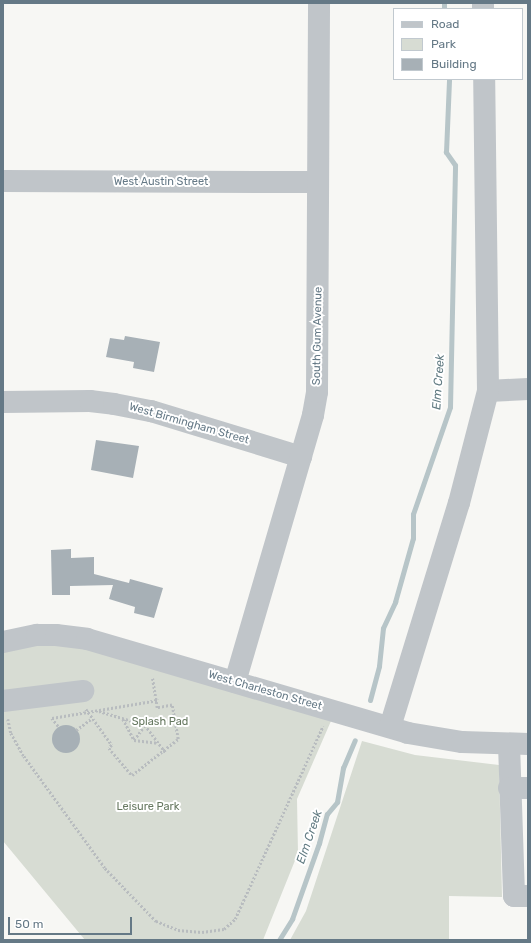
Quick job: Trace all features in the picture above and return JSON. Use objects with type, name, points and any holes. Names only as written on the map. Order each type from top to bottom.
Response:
[{"type":"street","name":"South Gum Avenue","points":[[235,682],[313,415],[319,368],[319,3]]},
{"type":"street","points":[[390,727],[459,504],[488,390],[484,80]]},
{"type":"street","name":"West Austin Street","points":[[3,182],[318,182]]},
{"type":"street","points":[[488,390],[528,389]]},
{"type":"street","name":"West Birmingham Street","points":[[3,402],[90,401],[114,404],[151,411],[301,457]]},
{"type":"street","name":"West Charleston Street","points":[[3,642],[37,635],[74,637],[390,727],[462,742],[518,744]]},
{"type":"street","points":[[3,701],[83,691]]},
{"type":"street","points":[[518,744],[519,788],[514,896],[528,896]]},
{"type":"path","points":[[83,691],[86,712],[112,745],[110,748],[132,775],[178,739],[172,705],[157,708],[157,700],[150,673]]},
{"type":"path","points":[[52,718],[157,700]]},
{"type":"path","points":[[3,701],[11,733],[24,756],[105,868],[156,921],[178,930],[202,932],[224,929],[235,919],[324,724]]},
{"type":"path","points":[[97,710],[145,725],[164,751]]},
{"type":"path","points":[[76,730],[91,719]]},
{"type":"path","points":[[123,719],[134,740]]},
{"type":"path","points":[[134,740],[145,725]]},
{"type":"path","points":[[134,740],[157,743]]},
{"type":"green space","name":"Leisure Park","points":[[34,645],[78,646],[331,721],[297,799],[298,853],[263,940],[85,940],[3,841],[3,652]]},
{"type":"green space","points":[[362,741],[415,755],[499,765],[502,897],[449,896],[449,940],[290,940],[306,911]]},
{"type":"building","points":[[125,336],[160,342],[154,372],[133,368],[134,362],[106,357],[110,338],[124,340]]},
{"type":"building","points":[[96,440],[139,446],[133,478],[91,470]]},
{"type":"building","points":[[71,549],[71,558],[94,557],[94,574],[129,583],[130,579],[163,588],[154,618],[134,613],[135,607],[109,599],[113,585],[70,586],[70,595],[52,595],[51,550]]},
{"type":"building","points":[[66,725],[76,729],[80,739],[76,749],[66,753],[56,749],[52,739],[56,729]]},
{"type":"waterway","name":"Elm Creek","points":[[444,3],[444,8]]},
{"type":"waterway","name":"Elm Creek","points":[[370,700],[379,666],[383,628],[395,602],[413,538],[413,514],[450,407],[455,165],[446,152],[449,80]]},
{"type":"waterway","name":"Elm Creek","points":[[279,940],[292,919],[319,843],[327,814],[337,802],[343,768],[355,740]]},
{"type":"park label","name":"Splash Pad","points":[[160,722]]}]
